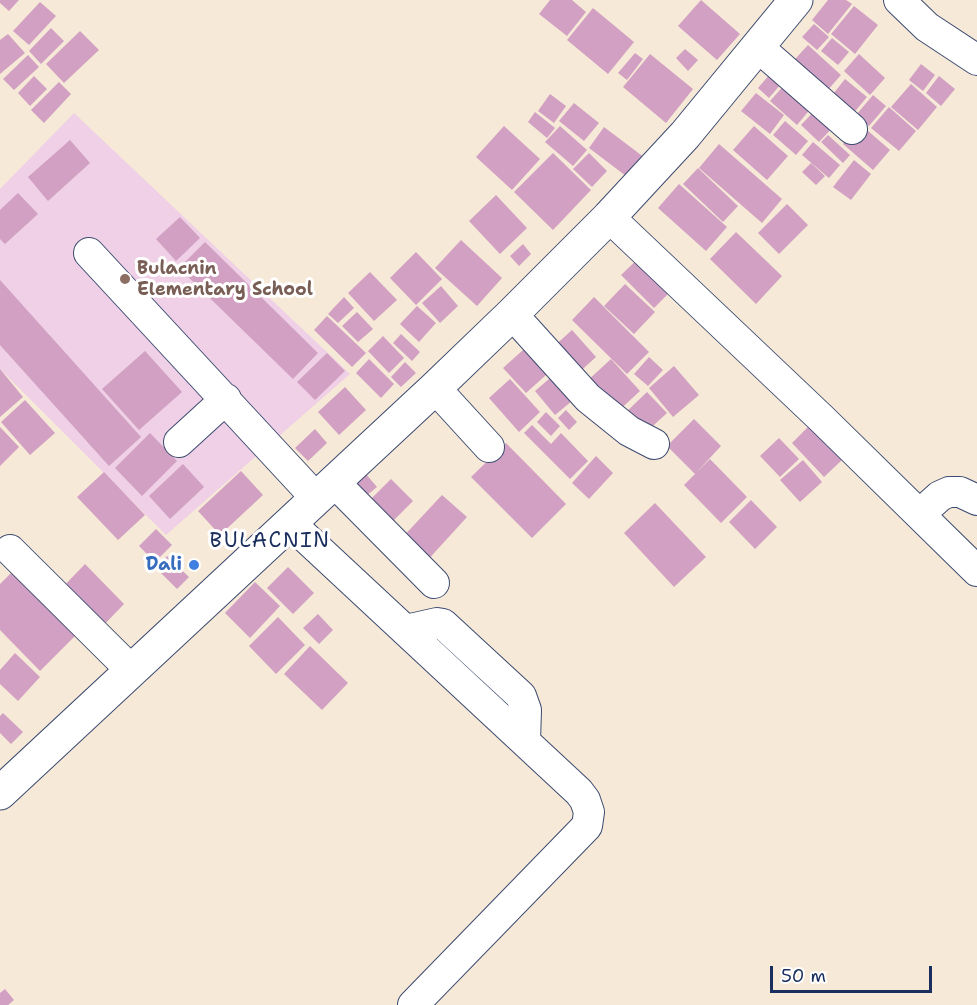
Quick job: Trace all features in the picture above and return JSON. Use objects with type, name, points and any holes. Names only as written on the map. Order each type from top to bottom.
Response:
[{"type":"main road","points":[[0,793],[512,314],[609,217],[685,135],[796,0]]},
{"type":"street","points":[[899,0],[927,27],[977,60]]},
{"type":"street","points":[[758,47],[852,129]]},
{"type":"street","points":[[609,217],[814,411],[977,571]]},
{"type":"street","points":[[89,253],[226,399],[325,490],[434,583]]},
{"type":"street","points":[[512,314],[588,398],[629,431],[654,444]]},
{"type":"street","points":[[435,388],[489,447]]},
{"type":"street","points":[[179,442],[226,399]]},
{"type":"street","points":[[920,514],[940,496],[949,492],[960,492],[977,500]]},
{"type":"street","points":[[290,523],[579,792],[589,812],[587,826],[413,1005]]},
{"type":"street","points":[[10,550],[132,671]]},
{"type":"shaded area","name":"Bulacnin Elementary School","points":[[74,113],[350,374],[166,535],[0,369],[0,189]]},
{"type":"building","points":[[0,0],[19,0],[9,11],[0,3]]},
{"type":"building","points":[[550,0],[572,0],[586,12],[567,36],[539,14]]},
{"type":"building","points":[[701,0],[740,34],[717,60],[678,26]]},
{"type":"building","points":[[828,0],[846,0],[852,4],[828,34],[812,20]]},
{"type":"building","points":[[40,2],[56,16],[29,45],[13,31]]},
{"type":"building","points":[[854,6],[878,25],[855,54],[831,34]]},
{"type":"building","points":[[593,8],[634,42],[608,74],[567,40]]},
{"type":"building","points":[[814,24],[829,37],[817,50],[802,37]]},
{"type":"building","points":[[51,28],[64,41],[41,64],[29,51]]},
{"type":"building","points":[[80,31],[99,50],[64,83],[46,64]]},
{"type":"building","points":[[8,34],[25,53],[0,74],[0,40]]},
{"type":"building","points":[[832,38],[849,52],[838,65],[821,51]]},
{"type":"building","points":[[808,45],[841,75],[819,100],[786,69]]},
{"type":"building","points":[[685,49],[698,60],[688,71],[676,58]]},
{"type":"building","points":[[635,53],[643,59],[627,80],[618,73]]},
{"type":"building","points":[[650,54],[693,89],[666,123],[623,87]]},
{"type":"building","points":[[859,54],[885,78],[870,95],[844,71]]},
{"type":"building","points":[[28,55],[39,67],[14,90],[3,79]]},
{"type":"building","points":[[921,64],[935,75],[923,91],[909,80]]},
{"type":"building","points":[[770,74],[781,84],[769,98],[758,88]]},
{"type":"building","points":[[34,76],[47,89],[30,106],[18,93]]},
{"type":"building","points":[[939,76],[955,89],[941,106],[926,93]]},
{"type":"building","points":[[845,79],[867,97],[847,121],[826,103]]},
{"type":"building","points":[[59,82],[71,94],[44,123],[31,110]]},
{"type":"building","points":[[786,83],[812,107],[797,125],[770,101]]},
{"type":"building","points":[[911,84],[937,107],[918,130],[891,107]]},
{"type":"building","points":[[756,93],[784,115],[770,134],[741,111]]},
{"type":"building","points":[[550,94],[566,106],[554,123],[538,111]]},
{"type":"building","points":[[873,95],[886,106],[869,126],[856,115]]},
{"type":"building","points":[[574,103],[599,123],[584,141],[559,121]]},
{"type":"building","points":[[819,106],[837,123],[819,142],[801,125]]},
{"type":"building","points":[[889,107],[916,131],[899,151],[871,128]]},
{"type":"building","points":[[535,112],[555,128],[547,138],[528,122]]},
{"type":"building","points":[[785,121],[808,141],[796,155],[773,135]]},
{"type":"building","points":[[860,124],[890,150],[873,170],[843,144]]},
{"type":"building","points":[[504,126],[540,159],[512,190],[476,157]]},
{"type":"building","points":[[560,126],[587,150],[573,166],[545,142]]},
{"type":"building","points":[[754,126],[788,156],[767,180],[733,150]]},
{"type":"building","points":[[604,127],[649,161],[634,182],[589,148]]},
{"type":"building","points":[[828,135],[850,155],[843,163],[821,142]]},
{"type":"building","points":[[70,140],[90,163],[48,201],[28,177]]},
{"type":"building","points":[[813,142],[840,165],[829,178],[802,155]]},
{"type":"building","points":[[719,144],[782,199],[762,223],[699,168]]},
{"type":"building","points":[[553,153],[591,190],[553,230],[514,192]]},
{"type":"building","points":[[589,153],[607,171],[592,187],[573,169]]},
{"type":"building","points":[[854,160],[871,174],[851,200],[833,187]]},
{"type":"building","points":[[811,163],[825,176],[816,185],[802,172]]},
{"type":"building","points":[[698,168],[738,206],[723,222],[683,184]]},
{"type":"building","points":[[679,184],[727,227],[706,251],[658,208]]},
{"type":"building","points":[[18,193],[38,214],[5,244],[0,239],[0,210]]},
{"type":"building","points":[[496,195],[527,228],[500,254],[469,221]]},
{"type":"building","points":[[787,204],[808,225],[779,254],[758,233]]},
{"type":"building","points":[[180,217],[200,238],[176,261],[156,239]]},
{"type":"building","points":[[736,232],[782,276],[756,304],[710,259]]},
{"type":"building","points":[[461,240],[502,278],[477,306],[435,268]]},
{"type":"building","points":[[205,242],[318,353],[293,379],[179,268]]},
{"type":"building","points":[[523,244],[531,254],[519,266],[510,256]]},
{"type":"building","points":[[416,252],[442,279],[416,305],[390,278]]},
{"type":"building","points":[[643,254],[675,287],[654,308],[621,275]]},
{"type":"building","points":[[370,272],[397,300],[374,321],[348,293]]},
{"type":"building","points":[[0,280],[141,437],[109,466],[0,345]]},
{"type":"building","points":[[625,284],[655,312],[634,334],[604,306]]},
{"type":"building","points":[[441,286],[458,306],[440,323],[422,303]]},
{"type":"building","points":[[344,297],[354,308],[338,323],[328,314]]},
{"type":"building","points":[[594,297],[649,352],[627,374],[572,320]]},
{"type":"building","points":[[417,306],[436,323],[419,342],[400,324]]},
{"type":"building","points":[[357,312],[373,329],[358,342],[342,326]]},
{"type":"building","points":[[327,316],[366,353],[352,367],[314,330]]},
{"type":"building","points":[[572,330],[596,357],[575,376],[551,349]]},
{"type":"building","points":[[401,334],[420,352],[412,361],[393,343]]},
{"type":"building","points":[[383,336],[404,358],[389,373],[368,351]]},
{"type":"building","points":[[533,341],[556,366],[526,393],[503,368]]},
{"type":"building","points":[[145,351],[182,392],[139,430],[102,389]]},
{"type":"building","points":[[327,353],[345,371],[315,400],[297,382]]},
{"type":"building","points":[[649,357],[663,370],[648,386],[634,374]]},
{"type":"building","points":[[369,359],[394,384],[381,398],[356,373]]},
{"type":"building","points":[[611,359],[640,391],[614,415],[585,383]]},
{"type":"building","points":[[405,362],[416,373],[401,387],[391,377]]},
{"type":"building","points":[[674,366],[699,395],[673,417],[649,388]]},
{"type":"building","points":[[0,369],[23,397],[0,417]]},
{"type":"building","points":[[557,372],[578,396],[555,415],[535,391]]},
{"type":"building","points":[[510,379],[540,412],[519,432],[489,398]]},
{"type":"building","points":[[345,387],[366,410],[339,435],[318,412]]},
{"type":"building","points":[[647,392],[667,413],[642,436],[623,415]]},
{"type":"building","points":[[25,400],[55,433],[30,455],[1,422]]},
{"type":"building","points":[[566,410],[577,422],[569,430],[558,418]]},
{"type":"building","points":[[546,412],[560,426],[551,436],[537,422]]},
{"type":"building","points":[[694,419],[721,446],[695,474],[667,446]]},
{"type":"building","points":[[532,425],[551,444],[561,433],[588,461],[570,479],[524,433]]},
{"type":"building","points":[[810,425],[842,460],[824,477],[792,443]]},
{"type":"building","points":[[0,427],[19,447],[0,466]]},
{"type":"building","points":[[315,429],[327,443],[308,461],[295,448]]},
{"type":"building","points":[[150,433],[177,461],[142,496],[115,468]]},
{"type":"building","points":[[779,438],[799,459],[780,477],[760,456]]},
{"type":"building","points":[[506,443],[566,504],[532,538],[471,477]]},
{"type":"building","points":[[596,456],[613,473],[589,499],[572,483]]},
{"type":"building","points":[[710,459],[747,497],[721,523],[684,485]]},
{"type":"building","points":[[803,460],[822,482],[800,502],[780,480]]},
{"type":"building","points":[[183,464],[204,487],[170,519],[149,496]]},
{"type":"building","points":[[241,471],[263,495],[220,535],[198,511]]},
{"type":"building","points":[[104,472],[145,515],[118,540],[77,497]]},
{"type":"building","points":[[365,473],[377,487],[360,501],[349,488]]},
{"type":"building","points":[[391,479],[413,501],[385,529],[363,507]]},
{"type":"building","points":[[442,495],[467,517],[425,563],[400,540]]},
{"type":"building","points":[[751,500],[777,527],[755,549],[729,522]]},
{"type":"building","points":[[655,503],[706,557],[674,587],[624,533]]},
{"type":"building","points":[[156,529],[172,545],[155,562],[139,546]]},
{"type":"building","points":[[167,556],[189,577],[177,589],[156,568]]},
{"type":"building","points":[[85,564],[124,604],[99,630],[60,590]]},
{"type":"building","points":[[288,567],[314,593],[293,614],[267,588]]},
{"type":"building","points":[[12,572],[76,635],[40,671],[0,630],[0,584]]},
{"type":"building","points":[[255,582],[280,606],[250,638],[225,613]]},
{"type":"building","points":[[318,614],[333,630],[319,644],[303,628]]},
{"type":"building","points":[[278,617],[305,645],[276,674],[249,646]]},
{"type":"building","points":[[310,646],[348,683],[322,710],[284,674]]},
{"type":"building","points":[[15,653],[40,677],[18,701],[0,684],[0,670]]},
{"type":"building","points":[[3,713],[23,732],[11,744],[0,733],[0,716]]},
{"type":"building","points":[[5,989],[14,1000],[8,1005],[0,1005],[0,993]]},
{"type":"place","name":"Bulacnin Elementary School","points":[[125,279]]},
{"type":"place","name":"Dali","points":[[194,565]]},
{"type":"district","name":"BULACNIN","points":[[270,542]]}]
